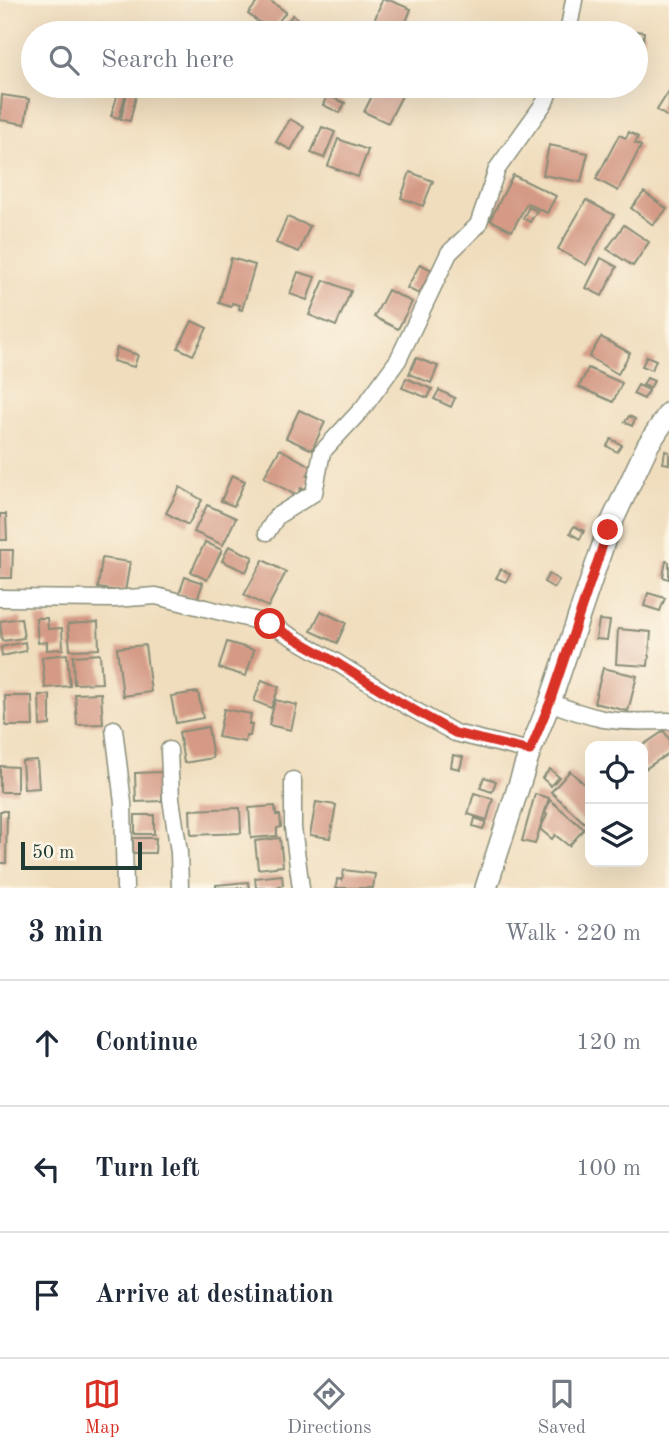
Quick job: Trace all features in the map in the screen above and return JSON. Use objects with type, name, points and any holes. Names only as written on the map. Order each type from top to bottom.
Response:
[{"type":"street","points":[[570,21],[574,0]]},
{"type":"street","points":[[267,532],[277,516],[314,493],[322,452],[363,408],[398,360],[449,253],[478,225],[497,169],[546,98]]},
{"type":"street","points":[[486,888],[530,751],[550,702],[608,530],[648,445],[669,414]]},
{"type":"street","points":[[0,598],[114,599],[156,596],[270,624],[455,733],[530,751]]},
{"type":"street","points":[[550,702],[603,719],[669,721]]},
{"type":"street","points":[[114,729],[123,803],[125,888]]},
{"type":"street","points":[[169,750],[180,888]]},
{"type":"street","points":[[293,780],[293,828],[301,888]]},
{"type":"building","points":[[259,0],[269,0],[286,12],[279,21],[257,21],[248,14]]},
{"type":"building","points":[[382,0],[411,9],[406,21],[374,21]]},
{"type":"building","points":[[293,15],[300,21],[288,21]]},
{"type":"building","points":[[669,91],[669,118],[657,110]]},
{"type":"building","points":[[2,95],[29,99],[25,124],[0,120]]},
{"type":"building","points":[[116,98],[125,98],[119,118],[111,116]]},
{"type":"building","points":[[126,98],[136,98],[130,121],[121,119]]},
{"type":"building","points":[[326,98],[345,103],[340,113],[323,105]]},
{"type":"building","points":[[371,98],[401,98],[388,123],[364,112]]},
{"type":"building","points":[[290,119],[304,127],[291,150],[276,142]]},
{"type":"building","points":[[322,127],[335,132],[324,158],[311,153]]},
{"type":"building","points":[[629,132],[638,137],[635,143],[641,146],[618,191],[596,179],[619,135],[626,138]]},
{"type":"building","points":[[338,139],[368,150],[358,177],[328,166]]},
{"type":"building","points":[[549,145],[588,153],[581,182],[543,175]]},
{"type":"building","points":[[410,172],[433,181],[423,206],[401,198]]},
{"type":"building","points":[[513,175],[556,196],[547,213],[527,203],[512,231],[490,220]]},
{"type":"building","points":[[644,192],[667,209],[653,225],[631,208]]},
{"type":"building","points":[[586,200],[614,215],[586,265],[558,249]]},
{"type":"building","points":[[529,207],[537,211],[530,222],[523,218]]},
{"type":"building","points":[[287,217],[310,226],[299,252],[276,243]]},
{"type":"building","points":[[624,225],[649,242],[633,266],[607,249]]},
{"type":"building","points":[[231,258],[255,265],[242,310],[239,309],[240,305],[232,303],[231,307],[219,303]]},
{"type":"building","points":[[601,258],[617,267],[602,296],[586,288]]},
{"type":"building","points":[[420,264],[432,270],[419,294],[407,288]]},
{"type":"building","points":[[298,272],[315,277],[307,300],[290,294]]},
{"type":"building","points":[[324,280],[351,291],[336,326],[309,315]]},
{"type":"building","points":[[388,290],[412,302],[398,329],[374,317]]},
{"type":"building","points":[[192,321],[207,328],[193,355],[178,348]]},
{"type":"building","points":[[601,337],[630,353],[618,374],[589,357]]},
{"type":"building","points":[[117,348],[138,355],[134,367],[113,361]]},
{"type":"building","points":[[647,356],[656,360],[652,370],[642,366]]},
{"type":"building","points":[[416,358],[438,366],[431,383],[409,374]]},
{"type":"building","points":[[588,368],[622,383],[613,402],[579,387]]},
{"type":"building","points":[[406,378],[432,389],[428,398],[402,388]]},
{"type":"building","points":[[647,378],[654,381],[650,388],[643,385]]},
{"type":"building","points":[[638,385],[649,390],[644,399],[633,394]]},
{"type":"building","points":[[439,390],[455,398],[451,407],[434,399]]},
{"type":"building","points":[[299,410],[325,422],[312,450],[286,438]]},
{"type":"building","points":[[629,416],[635,419],[632,426],[625,422]]},
{"type":"building","points":[[611,439],[622,445],[617,452],[607,446]]},
{"type":"building","points":[[280,449],[312,467],[307,476],[311,478],[305,490],[301,488],[297,496],[264,477]]},
{"type":"building","points":[[665,451],[669,452],[669,464],[663,463]]},
{"type":"building","points":[[232,475],[245,481],[234,506],[221,501]]},
{"type":"building","points":[[180,487],[202,500],[188,525],[166,513]]},
{"type":"building","points":[[207,505],[236,518],[223,545],[194,532]]},
{"type":"building","points":[[0,514],[6,514],[7,540],[0,540]]},
{"type":"building","points":[[574,526],[584,531],[580,539],[570,533]]},
{"type":"building","points":[[205,542],[222,550],[207,580],[191,572]]},
{"type":"building","points":[[229,546],[253,557],[246,572],[222,561]]},
{"type":"building","points":[[0,550],[13,550],[12,578],[0,578]]},
{"type":"building","points":[[102,558],[130,562],[125,592],[98,588]]},
{"type":"building","points":[[263,560],[286,572],[268,607],[244,595]]},
{"type":"building","points":[[666,561],[669,562],[669,579],[663,577]]},
{"type":"building","points":[[501,569],[510,574],[506,582],[496,578]]},
{"type":"building","points":[[549,574],[559,580],[554,588],[544,582]]},
{"type":"building","points":[[185,577],[203,583],[197,600],[179,594]]},
{"type":"building","points":[[648,593],[665,598],[660,611],[644,606]]},
{"type":"building","points":[[321,611],[346,623],[337,643],[311,631]]},
{"type":"building","points":[[21,618],[24,638],[2,641],[0,621]]},
{"type":"building","points":[[36,618],[47,618],[48,629],[62,628],[63,649],[47,650],[47,642],[38,643]]},
{"type":"building","points":[[599,620],[610,621],[607,640],[596,639]]},
{"type":"building","points":[[98,622],[99,649],[70,650],[68,624]]},
{"type":"building","points":[[618,629],[651,632],[648,666],[616,664]]},
{"type":"building","points":[[25,642],[26,651],[2,656],[1,647]]},
{"type":"building","points":[[227,642],[254,650],[246,676],[219,668]]},
{"type":"building","points":[[145,645],[151,692],[123,696],[117,648]]},
{"type":"building","points":[[67,654],[70,686],[45,688],[42,657]]},
{"type":"building","points":[[100,654],[102,683],[74,684],[73,656]]},
{"type":"building","points":[[603,668],[637,676],[628,711],[594,703]]},
{"type":"building","points":[[262,680],[279,687],[271,708],[254,701]]},
{"type":"building","points":[[198,692],[203,718],[176,723],[171,696]]},
{"type":"building","points":[[101,693],[103,724],[77,725],[75,694]]},
{"type":"building","points":[[39,695],[50,695],[50,725],[40,726]]},
{"type":"building","points":[[5,696],[32,696],[33,726],[6,726]]},
{"type":"building","points":[[275,700],[297,705],[291,730],[269,725]]},
{"type":"building","points":[[224,709],[251,714],[250,736],[246,736],[245,742],[218,737]]},
{"type":"building","points":[[208,727],[213,758],[184,763],[179,732]]},
{"type":"building","points":[[664,731],[669,739],[669,753],[648,767],[648,742]]},
{"type":"building","points":[[453,755],[463,757],[460,769],[451,767]]},
{"type":"building","points":[[37,760],[39,788],[24,789],[22,761]]},
{"type":"building","points":[[0,766],[17,767],[17,792],[0,792]]},
{"type":"building","points":[[550,769],[559,777],[551,786],[542,778]]},
{"type":"building","points":[[570,771],[585,784],[585,823],[551,792]]},
{"type":"building","points":[[162,772],[162,801],[136,802],[135,773]]},
{"type":"building","points":[[484,777],[496,781],[492,792],[480,788]]},
{"type":"building","points":[[474,793],[493,799],[487,820],[468,814]]},
{"type":"building","points":[[535,794],[549,798],[535,844],[522,841]]},
{"type":"building","points":[[550,800],[584,829],[569,846],[555,835],[552,839],[540,829]]},
{"type":"building","points":[[316,802],[336,805],[330,838],[310,835]]},
{"type":"building","points":[[275,806],[276,815],[280,815],[281,827],[277,828],[277,836],[251,838],[249,808]]},
{"type":"building","points":[[240,808],[241,833],[191,835],[190,810]]},
{"type":"building","points":[[0,811],[7,811],[6,863],[0,863]]},
{"type":"building","points":[[135,815],[154,815],[154,834],[135,834]]},
{"type":"building","points":[[475,818],[486,822],[483,829],[473,826]]},
{"type":"building","points":[[133,838],[156,838],[155,853],[133,853]]},
{"type":"building","points":[[280,838],[283,866],[258,869],[255,841]]},
{"type":"building","points":[[344,870],[375,874],[373,888],[336,888],[337,879],[342,880]]},
{"type":"building","points":[[282,875],[283,885],[279,886],[280,888],[256,888],[255,878]]},
{"type":"building","points":[[248,882],[249,888],[216,888],[216,885]]},
{"type":"route","points":[[270,624],[455,733],[530,751],[550,702],[608,530]]}]
